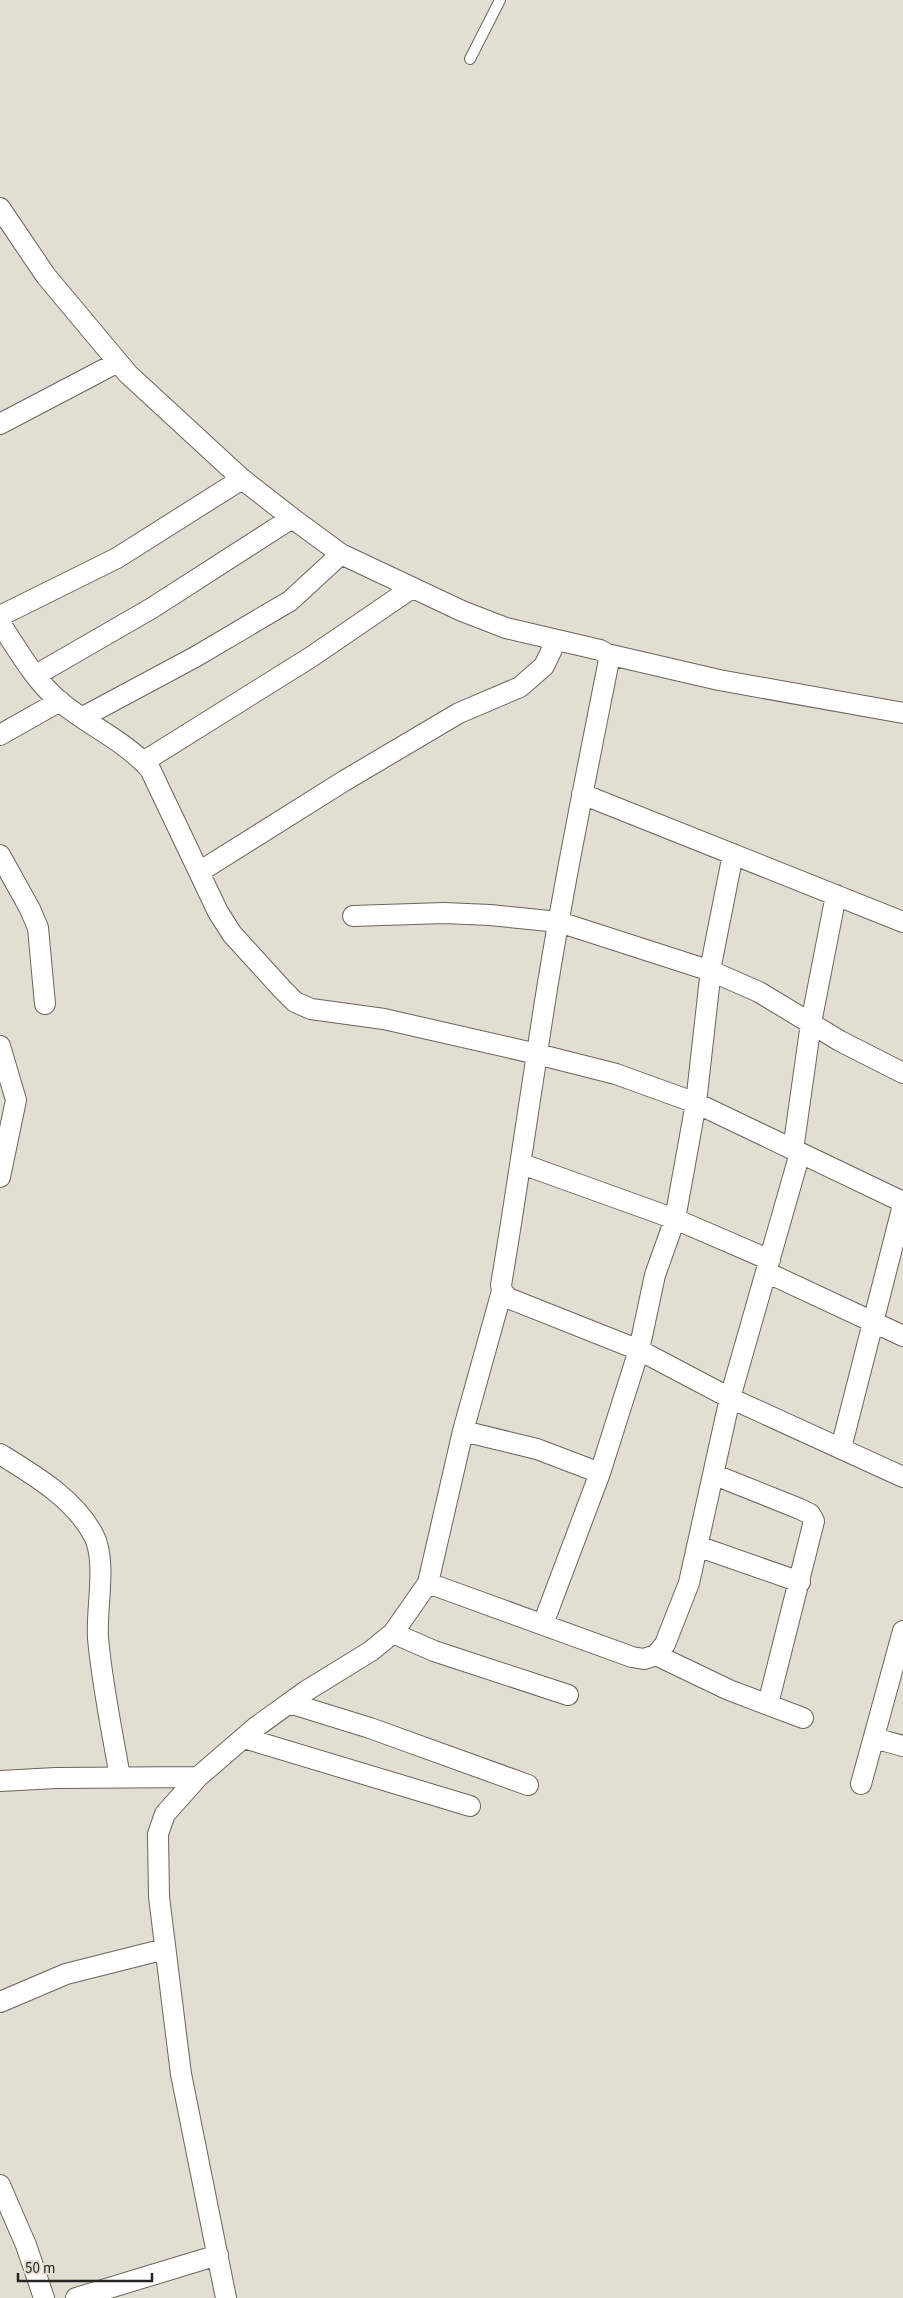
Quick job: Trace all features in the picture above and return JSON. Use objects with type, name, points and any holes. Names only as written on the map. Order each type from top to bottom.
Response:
[{"type":"street","points":[[1,211],[46,276],[128,374],[242,479],[341,554],[412,588],[506,628],[719,680],[903,713]]},
{"type":"street","points":[[0,424],[118,362]]},
{"type":"street","points":[[0,616],[117,558],[242,479]]},
{"type":"street","points":[[36,675],[152,608],[292,518]]},
{"type":"street","points":[[83,717],[195,657],[290,601],[341,554]]},
{"type":"street","points":[[143,762],[311,657],[412,588]]},
{"type":"street","points":[[0,624],[36,675],[60,701],[138,755],[150,769],[218,912],[232,934],[295,1002],[310,1009],[384,1019],[616,1074],[696,1103],[903,1204],[841,1448]]},
{"type":"street","points":[[199,872],[459,713],[520,687],[544,666],[556,641]]},
{"type":"street","points":[[226,2298],[181,2074],[159,1898],[158,1834],[165,1814],[198,1777],[289,1703],[371,1651],[393,1633],[428,1583],[463,1431],[502,1292],[501,1285],[522,1164],[537,1054],[582,794],[609,660],[607,654]]},
{"type":"street","points":[[0,735],[60,701]]},
{"type":"street","points":[[582,794],[903,922]]},
{"type":"street","points":[[543,1624],[600,1473],[639,1350],[655,1275],[675,1219],[696,1103],[711,971],[733,854]]},
{"type":"street","points":[[0,855],[30,909],[38,928],[45,1004]]},
{"type":"street","points":[[428,1583],[632,1657],[644,1659],[656,1655],[664,1644],[689,1583],[730,1398],[768,1266],[796,1152],[811,1022],[836,895]]},
{"type":"street","points":[[353,916],[444,913],[490,915],[559,922],[711,971],[759,992],[840,1040],[903,1073]]},
{"type":"street","points":[[0,1046],[8,1104],[0,1177]]},
{"type":"street","points":[[522,1164],[675,1219],[874,1323],[903,1336]]},
{"type":"street","points":[[502,1292],[508,1298],[639,1350],[730,1398],[903,1477]]},
{"type":"street","points":[[463,1431],[537,1450],[600,1473]]},
{"type":"street","points":[[0,1454],[56,1491],[89,1527],[95,1538],[99,1571],[98,1637],[120,1777]]},
{"type":"street","points":[[714,1476],[810,1514],[814,1521],[814,1529],[768,1704]]},
{"type":"street","points":[[697,1546],[800,1582]]},
{"type":"street","points":[[861,1784],[903,1631]]},
{"type":"street","points":[[393,1633],[434,1650],[568,1695]]},
{"type":"street","points":[[656,1655],[729,1690],[803,1718]]},
{"type":"street","points":[[289,1703],[370,1728],[528,1785]]},
{"type":"street","points":[[244,1738],[470,1806]]},
{"type":"street","points":[[874,1738],[903,1746]]},
{"type":"street","points":[[0,1781],[120,1777],[198,1777]]},
{"type":"street","points":[[0,2002],[74,1972],[165,1949]]},
{"type":"street","points":[[0,2185],[26,2245],[44,2298]]},
{"type":"street","points":[[76,2298],[218,2256]]},
{"type":"lane","points":[[470,59],[500,0]]}]
